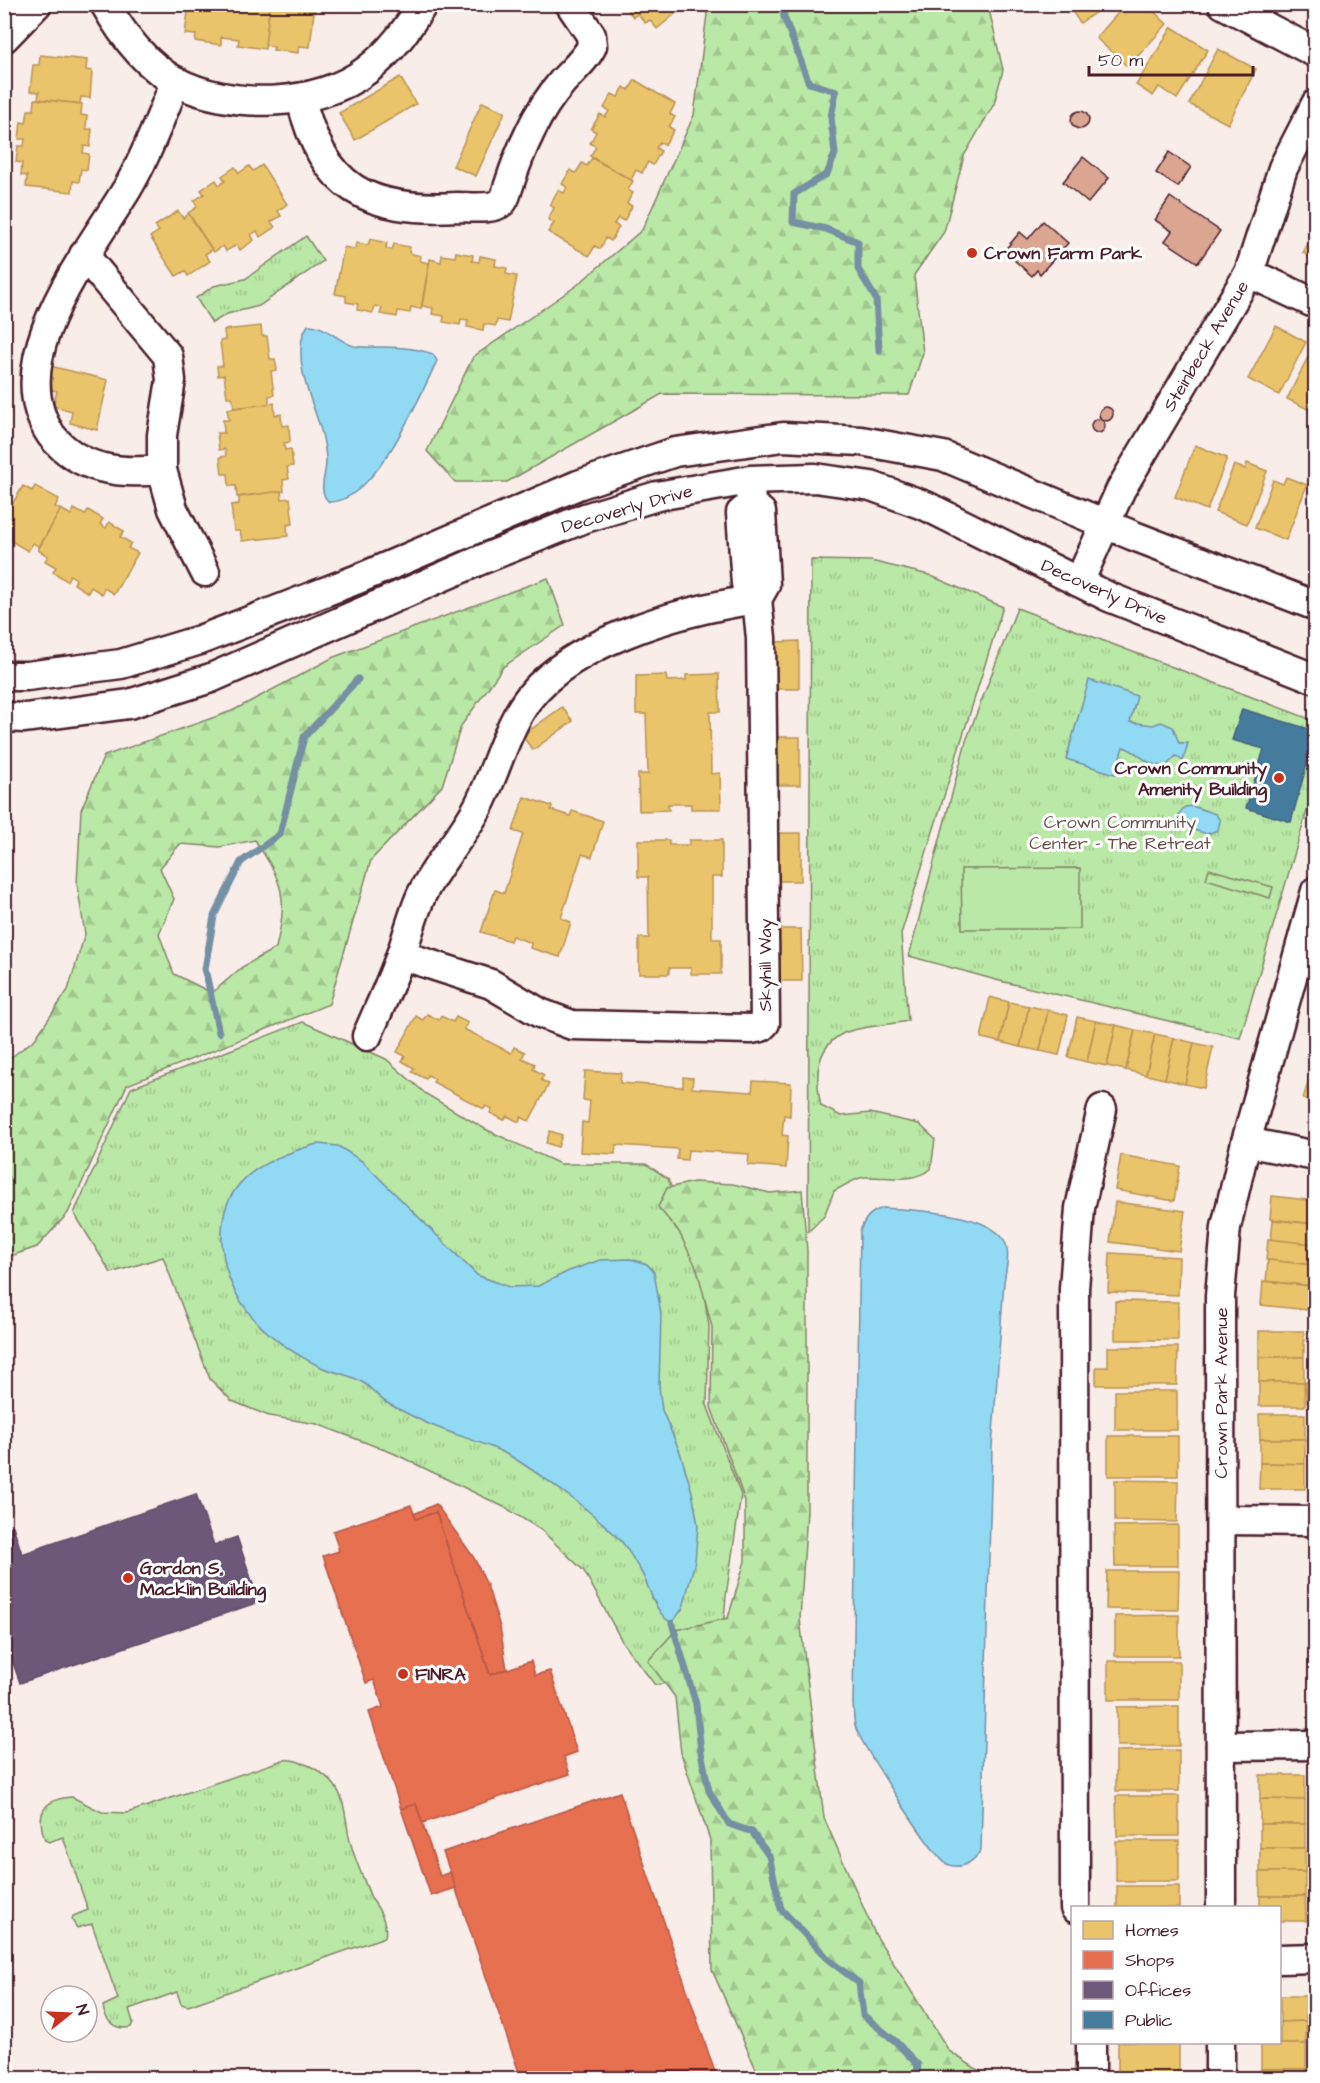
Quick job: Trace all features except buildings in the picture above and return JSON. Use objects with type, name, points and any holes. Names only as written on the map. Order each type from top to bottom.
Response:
[{"type":"street","points":[[4,38],[37,4]]},
{"type":"street","points":[[105,4],[122,35],[176,81],[234,100],[301,99],[338,88],[366,71],[388,52],[423,4]]},
{"type":"street","points":[[301,99],[309,132],[320,155],[340,177],[364,196],[397,207],[441,208],[496,204],[505,197],[517,160],[535,122],[561,83],[592,46],[591,35],[570,4]]},
{"type":"street","points":[[1223,4],[1316,53]]},
{"type":"street","points":[[162,470],[132,473],[102,470],[78,459],[58,444],[42,424],[34,403],[31,382],[36,342],[48,316],[129,186],[176,81]]},
{"type":"street","name":"Steinbeck Avenue","points":[[1079,582],[1121,489],[1249,273],[1282,168],[1316,104]]},
{"type":"street","points":[[84,255],[168,356],[171,381],[162,435],[162,470],[172,509],[205,572]]},
{"type":"street","points":[[1249,273],[1316,304]]},
{"type":"street","name":"Decoverly Drive","points":[[4,676],[27,676],[121,664],[200,640],[280,611],[578,485],[675,452],[747,440],[783,437],[861,441],[943,456],[1105,524],[1316,606]]},
{"type":"street","name":"Skyhill Way","points":[[401,955],[491,984],[540,1013],[572,1025],[751,1029],[761,1027],[766,1018],[761,638],[757,599],[765,585],[765,548],[761,512],[751,492],[747,440]]},
{"type":"street","name":"Decoverly Drive","points":[[4,717],[25,718],[129,704],[211,678],[483,559],[585,518],[657,496],[751,492],[814,478],[871,486],[926,506],[1109,597],[1316,679]]},
{"type":"street","points":[[367,1036],[401,955],[420,898],[433,873],[481,802],[519,712],[540,684],[578,654],[680,615],[757,599]]},
{"type":"street","points":[[280,611],[294,641]]},
{"type":"street","name":"Crown Park Avenue","points":[[1221,1906],[1220,1296],[1226,1227],[1246,1142],[1316,891]]},
{"type":"street","points":[[1075,1906],[1074,1289],[1080,1208],[1102,1109]]},
{"type":"street","points":[[1246,1142],[1316,1156]]},
{"type":"street","points":[[1221,1520],[1316,1521]]},
{"type":"street","points":[[1221,1746],[1316,1745]]},
{"type":"street","points":[[1281,1959],[1316,1958]]},
{"type":"street","points":[[1091,2044],[1091,2079]]},
{"type":"street","points":[[1220,2044],[1220,2079]]},
{"type":"green space","points":[[705,5],[988,5],[1003,70],[994,104],[964,156],[944,232],[914,275],[923,353],[909,395],[662,394],[507,482],[455,482],[427,451],[473,357],[576,286],[642,230],[694,115],[707,14]]},
{"type":"green space","points":[[306,236],[323,261],[259,306],[227,314],[212,323],[196,298],[214,286],[245,279]]},
{"type":"green space","points":[[811,560],[871,561],[929,575],[1003,607],[901,934],[908,1021],[866,1027],[844,1033],[827,1047],[819,1065],[818,1085],[821,1106],[841,1116],[870,1113],[919,1124],[935,1139],[931,1169],[923,1174],[907,1178],[865,1177],[849,1183],[834,1191],[824,1216],[808,1232]]},
{"type":"green space","points":[[548,578],[565,625],[503,667],[461,726],[442,786],[371,860],[329,1004],[127,1085],[68,1213],[37,1247],[5,1258],[5,1062],[35,1039],[68,990],[85,934],[77,884],[81,810],[104,756],[232,711],[334,657]],"holes":[[[255,840],[272,868],[281,891],[282,916],[276,948],[242,967],[212,993],[174,974],[159,934],[174,899],[160,868],[180,844],[220,847]]]},
{"type":"green space","name":"Crown Community Center - The Retreat","points":[[1017,608],[1315,721],[1315,784],[1240,1038],[996,980],[909,956],[966,741]]},
{"type":"green space","points":[[1080,868],[1080,929],[962,929],[961,869]]},
{"type":"green space","points":[[1209,869],[1273,887],[1270,898],[1206,879]]},
{"type":"green space","points":[[303,1022],[386,1059],[426,1094],[485,1129],[560,1164],[646,1164],[668,1179],[699,1262],[709,1326],[707,1405],[741,1495],[726,1596],[719,1674],[655,1685],[623,1643],[584,1571],[541,1530],[506,1508],[393,1453],[317,1424],[269,1416],[232,1401],[210,1379],[163,1257],[111,1273],[74,1213],[131,1088]]},
{"type":"green space","points":[[694,1182],[733,1184],[770,1193],[802,1190],[807,1251],[807,1511],[800,1619],[824,1818],[875,1934],[949,2051],[990,2078],[760,2078],[712,1970],[710,1840],[681,1753],[675,1697],[648,1661],[676,1630],[728,1618],[745,1561],[745,1501],[711,1407],[712,1327],[697,1269],[679,1232],[658,1207],[667,1188]]},
{"type":"green space","points":[[283,1760],[293,1760],[310,1766],[328,1778],[339,1792],[352,1848],[371,1898],[382,1916],[385,1937],[188,2006],[181,2004],[177,1992],[129,2009],[133,2022],[131,2027],[120,2028],[112,2024],[103,2006],[118,1999],[92,1924],[77,1928],[72,1920],[73,1916],[88,1910],[63,1837],[49,1842],[45,1840],[41,1823],[44,1810],[54,1801],[72,1797],[102,1812],[127,1813]]},
{"type":"water","points":[[308,325],[320,327],[354,346],[415,349],[433,354],[437,361],[394,446],[379,468],[363,486],[346,498],[329,502],[323,493],[325,448],[302,366],[302,341]]},
{"type":"water","points":[[1089,680],[1137,696],[1130,722],[1153,725],[1161,722],[1173,727],[1179,743],[1188,743],[1183,761],[1176,756],[1167,765],[1154,765],[1123,747],[1115,774],[1066,759]]},
{"type":"water","points":[[1192,806],[1216,814],[1220,821],[1218,830],[1207,834],[1184,827],[1179,819],[1180,814],[1185,807]]},
{"type":"water","points":[[317,1144],[338,1146],[362,1161],[477,1275],[509,1287],[538,1286],[569,1271],[600,1260],[631,1259],[647,1264],[654,1272],[661,1314],[659,1387],[662,1410],[680,1452],[692,1492],[698,1525],[695,1561],[683,1608],[672,1623],[661,1613],[644,1577],[623,1543],[586,1509],[559,1489],[508,1455],[420,1420],[384,1401],[360,1381],[321,1367],[301,1356],[281,1344],[249,1314],[228,1276],[223,1254],[222,1230],[225,1211],[231,1196],[241,1182],[267,1163]]},
{"type":"water","points":[[883,1208],[946,1214],[978,1222],[1002,1237],[1008,1253],[992,1447],[981,1850],[975,1858],[963,1866],[947,1864],[928,1843],[873,1759],[854,1721],[860,1231],[868,1216]]},
{"type":"waterway","points":[[783,4],[784,17],[809,83],[836,91],[831,117],[835,154],[827,174],[794,194],[793,222],[826,229],[858,242],[858,269],[876,299],[879,350]]},
{"type":"waterway","points":[[219,1033],[205,969],[214,916],[241,862],[280,834],[304,737],[358,679]]},
{"type":"waterway","points":[[672,1623],[696,1704],[701,1752],[709,1791],[729,1824],[752,1832],[769,1856],[781,1909],[830,1961],[859,1983],[863,2015],[895,2041],[918,2065],[916,2078]]},
{"type":"place","name":"Crown Farm Park","points":[[972,253]]},
{"type":"place","name":"Crown Community Amenity Building","points":[[1279,778]]},
{"type":"place","name":"Gordon S. Macklin Building","points":[[128,1578]]},
{"type":"place","name":"FINRA","points":[[403,1674]]}]
